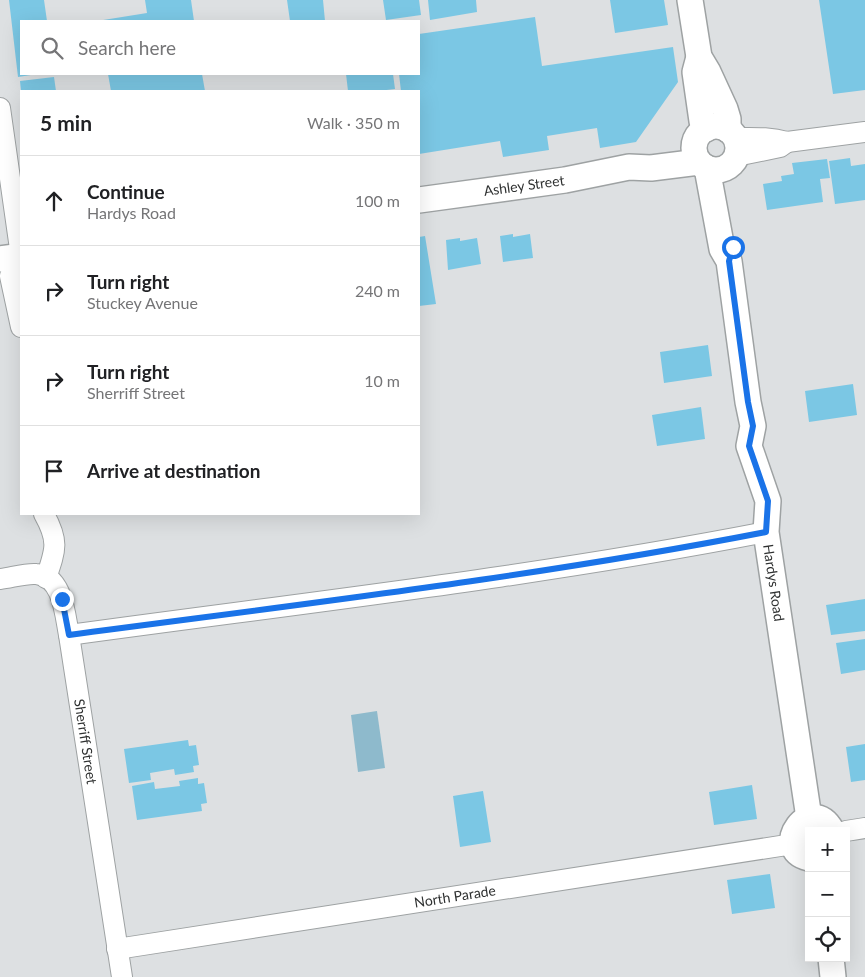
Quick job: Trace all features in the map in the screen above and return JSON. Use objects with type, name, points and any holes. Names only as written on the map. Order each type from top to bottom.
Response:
[{"type":"street","name":"Hardys Road","points":[[690,0],[699,57],[695,72],[702,121],[717,149],[733,247],[729,261],[753,426],[749,446],[768,501],[766,532],[809,818]]},
{"type":"street","points":[[0,108],[20,249]]},
{"type":"street","name":"Ashley Street","points":[[420,200],[564,180],[630,167],[651,168],[764,137],[787,142],[865,132]]},
{"type":"street","points":[[0,259],[20,256]]},
{"type":"street","points":[[20,257],[10,276],[20,321]]},
{"type":"street","points":[[0,579],[36,574],[46,578],[56,543],[52,528],[45,515]]},
{"type":"street","points":[[69,635],[549,569],[766,532]]},
{"type":"street","name":"Sherriff Street","points":[[46,578],[61,593],[122,977]]},
{"type":"street","points":[[801,851],[793,833],[799,823],[809,818],[819,818],[830,827]]},
{"type":"street","points":[[850,830],[865,828]]},
{"type":"street","name":"North Parade","points":[[117,949],[801,851]]},
{"type":"street","points":[[831,962],[833,977]]},
{"type":"shaded area","points":[[377,711],[385,768],[358,772],[351,715]]},
{"type":"building","points":[[9,0],[44,0],[47,20],[20,20],[20,75],[31,75],[18,77]]},
{"type":"building","points":[[145,0],[191,0],[194,20],[103,20],[147,13]]},
{"type":"building","points":[[287,0],[323,0],[325,20],[290,20]]},
{"type":"building","points":[[383,0],[419,0],[421,15],[386,20]]},
{"type":"building","points":[[428,0],[476,0],[477,12],[430,20]]},
{"type":"building","points":[[610,0],[664,0],[668,25],[615,33]]},
{"type":"building","points":[[819,0],[865,0],[865,90],[833,94]]},
{"type":"building","points":[[535,17],[542,66],[673,47],[678,82],[636,142],[600,148],[597,128],[547,136],[549,150],[503,157],[500,141],[420,154],[420,90],[401,90],[399,75],[420,75],[420,34]]},
{"type":"building","points":[[108,75],[202,75],[205,90],[111,90]]},
{"type":"building","points":[[346,75],[393,75],[395,89],[348,90]]},
{"type":"building","points":[[54,77],[56,90],[21,90],[20,81]]},
{"type":"building","points":[[850,158],[851,166],[865,164],[865,200],[835,204],[829,161]]},
{"type":"building","points":[[827,159],[830,178],[820,179],[823,202],[767,210],[763,184],[782,181],[781,176],[794,174],[792,163]]},
{"type":"building","points":[[513,234],[513,237],[530,234],[533,258],[503,262],[500,236]]},
{"type":"building","points":[[425,236],[436,304],[420,306],[420,237]]},
{"type":"building","points":[[460,238],[460,241],[477,238],[481,264],[448,270],[446,240]]},
{"type":"building","points":[[708,345],[712,376],[664,383],[660,352]]},
{"type":"building","points":[[853,384],[857,415],[809,422],[805,391]]},
{"type":"building","points":[[701,407],[705,439],[657,446],[652,415]]},
{"type":"building","points":[[865,599],[865,631],[831,635],[826,605]]},
{"type":"building","points":[[865,639],[865,670],[841,674],[836,643]]},
{"type":"building","points":[[188,740],[189,746],[196,745],[199,765],[193,766],[194,772],[175,775],[174,769],[150,773],[151,780],[129,783],[124,749]]},
{"type":"building","points":[[865,744],[865,780],[851,782],[846,747]]},
{"type":"building","points":[[198,778],[198,784],[204,783],[207,803],[201,804],[202,811],[137,820],[132,786],[154,782],[155,789],[180,786],[179,781]]},
{"type":"building","points":[[752,785],[757,819],[714,825],[709,792]]},
{"type":"building","points":[[483,791],[491,842],[460,847],[453,796]]},
{"type":"building","points":[[770,874],[775,908],[732,914],[727,880]]},
{"type":"route","points":[[62,599],[69,635],[549,569],[766,532],[768,501],[757,475],[749,446],[753,426],[729,261],[733,247]]}]
